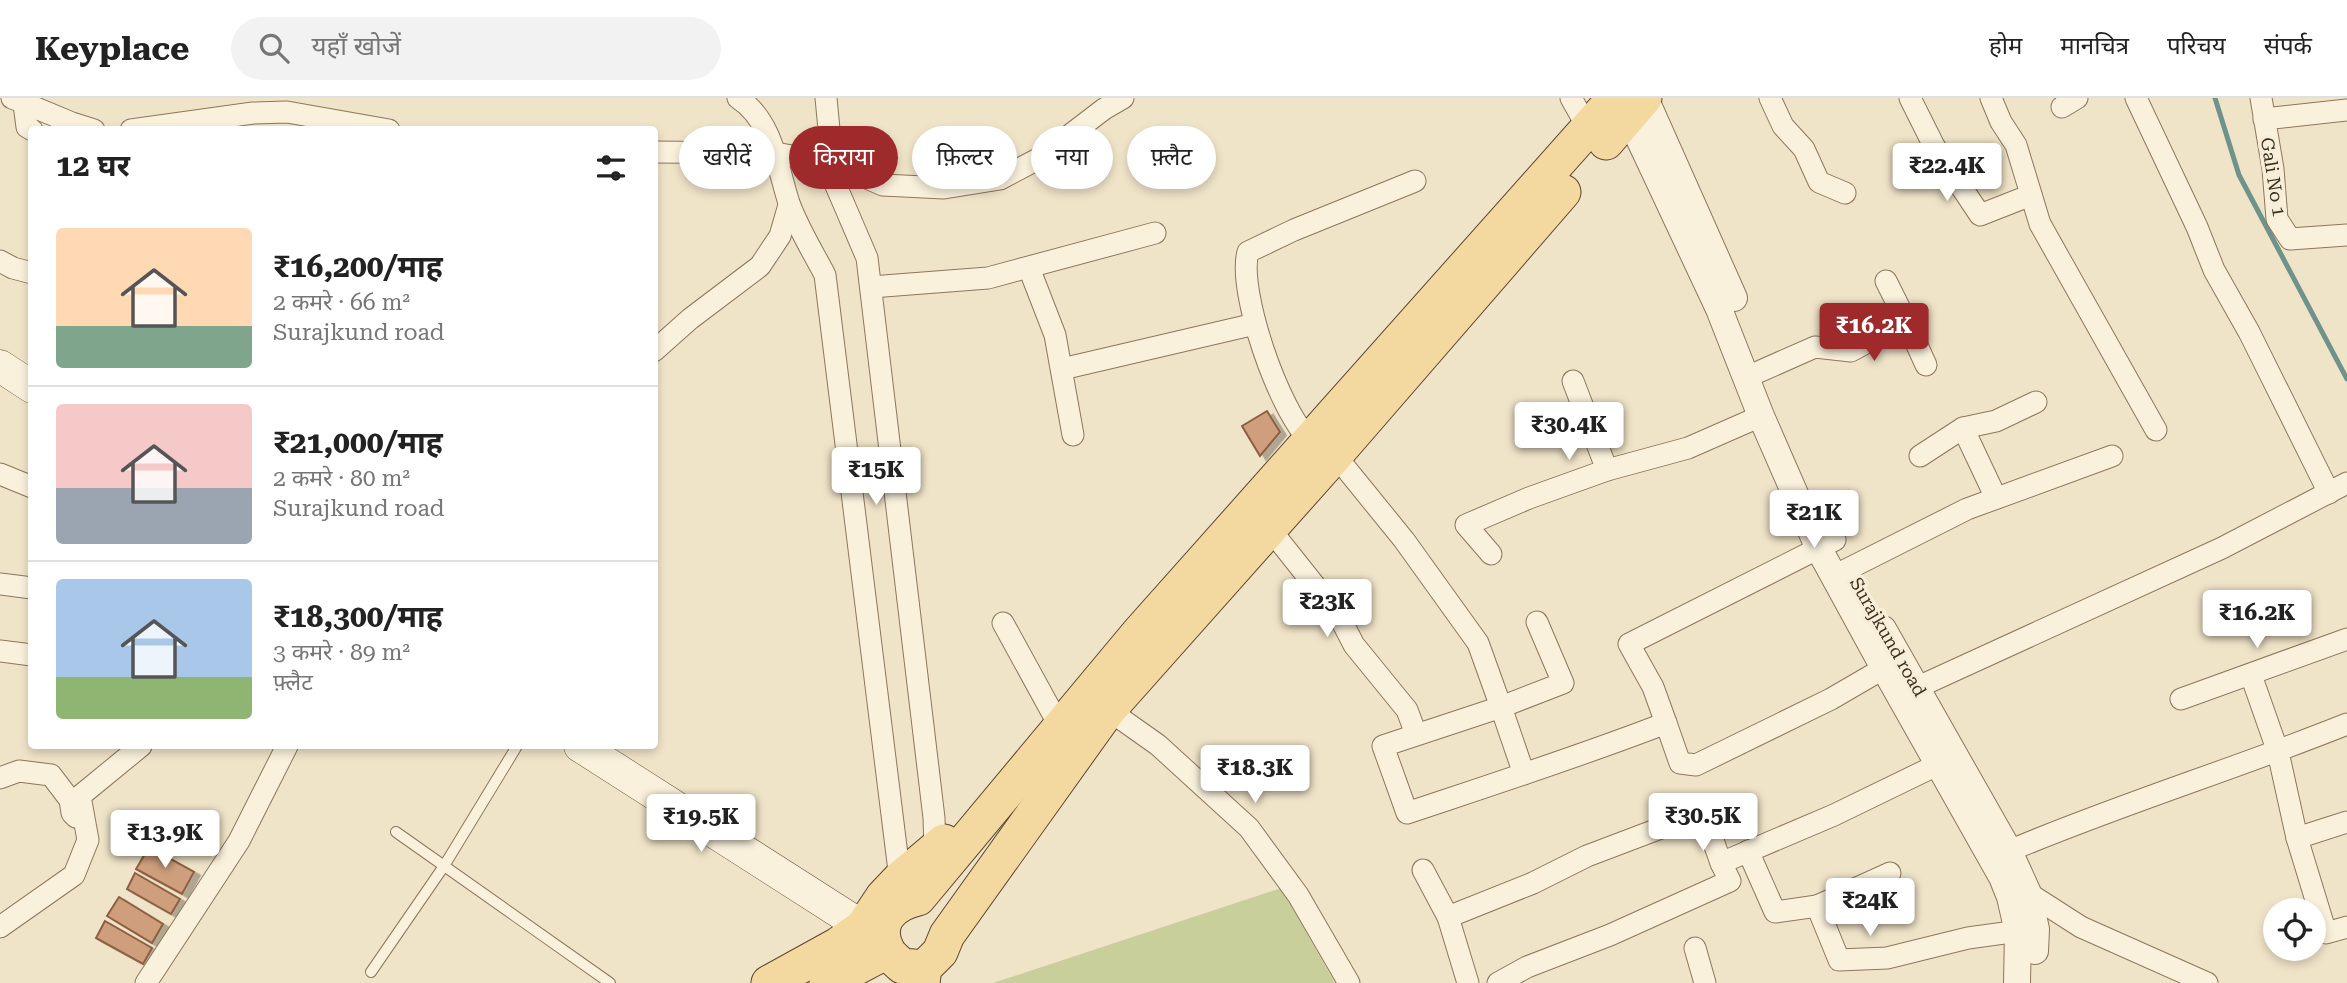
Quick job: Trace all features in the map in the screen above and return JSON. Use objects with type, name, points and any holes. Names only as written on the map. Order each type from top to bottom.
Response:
[{"type":"main road","points":[[905,961],[882,931],[887,913],[905,901],[918,898],[1060,727],[1098,702],[1269,527],[1320,450],[1588,128],[1630,101]]},
{"type":"main road","points":[[827,983],[905,961],[947,935],[1098,702],[1138,634],[1320,450],[1630,101]]},
{"type":"main road","points":[[0,366],[28,384]]},
{"type":"main road","points":[[585,749],[905,961]]},
{"type":"main road","points":[[905,961],[883,897],[900,879],[967,824],[987,818]]},
{"type":"main road","points":[[769,983],[838,945],[905,961]]},
{"type":"street","points":[[738,98],[749,105],[762,126]]},
{"type":"street","points":[[827,98],[829,126]]},
{"type":"street","points":[[898,185],[944,187],[1000,179],[1041,158],[1104,109],[1123,98]]},
{"type":"street","points":[[1571,98],[1588,128]]},
{"type":"street","points":[[1770,98],[1783,126],[1804,149],[1819,182],[1845,193]]},
{"type":"street","points":[[1910,98],[1934,146],[1980,215],[2032,195]]},
{"type":"street","points":[[1992,98],[2001,122],[2016,145],[2040,224],[2156,430]]},
{"type":"street","points":[[2136,98],[2197,227],[2214,270],[2341,489],[2222,548],[1908,691],[1938,764],[2001,855],[2092,817],[2278,752],[2347,724]]},
{"type":"street","points":[[18,101],[81,126]]},
{"type":"street","points":[[18,101],[28,128]]},
{"type":"street","name":"Surajkund road","points":[[1630,101],[1727,306],[1827,545],[1891,664],[2001,855],[2019,895],[2034,983]]},
{"type":"street","points":[[151,126],[253,106],[286,121],[343,126]]},
{"type":"street","points":[[2262,109],[2347,110]]},
{"type":"street","name":"Gali No 1","points":[[2262,109],[2273,169],[2277,219],[2290,239],[2347,235]]},
{"type":"street","points":[[658,152],[679,152]]},
{"type":"street","points":[[789,155],[775,153],[789,205],[825,275],[900,879]]},
{"type":"street","points":[[1415,181],[1294,230],[1248,252],[1245,264],[1255,324],[1279,391],[1303,433],[1404,540],[1478,643],[1524,774]]},
{"type":"street","points":[[837,189],[867,258],[934,818],[935,850]]},
{"type":"street","points":[[658,347],[690,319],[760,266],[780,236],[789,205]]},
{"type":"street","points":[[871,287],[988,278],[1155,233]]},
{"type":"street","points":[[0,261],[28,272]]},
{"type":"street","points":[[1029,268],[1055,335],[1073,435]]},
{"type":"street","points":[[1886,281],[1926,365]]},
{"type":"street","points":[[1755,373],[1815,347],[1851,351],[1906,321]]},
{"type":"street","points":[[1062,369],[1255,324]]},
{"type":"street","points":[[1573,381],[1607,470]]},
{"type":"street","points":[[1920,456],[1963,428],[1996,421],[2036,402]]},
{"type":"street","points":[[1491,554],[1466,525],[1528,498],[1607,470],[1688,448],[1770,414]]},
{"type":"street","points":[[1963,428],[1997,498]]},
{"type":"street","points":[[1841,573],[1967,509],[2112,456]]},
{"type":"street","points":[[0,474],[28,485]]},
{"type":"street","points":[[1269,527],[1339,616],[1354,645],[1407,710],[1416,734]]},
{"type":"street","points":[[1827,545],[1629,644],[1653,687],[1680,763],[1696,765],[1831,699],[1891,664]]},
{"type":"street","points":[[0,584],[28,588]]},
{"type":"street","points":[[1537,622],[1563,683],[1383,746],[1407,813],[1666,723]]},
{"type":"street","points":[[1003,623],[1060,727]]},
{"type":"street","points":[[2181,699],[2347,639]]},
{"type":"street","points":[[0,651],[28,654]]},
{"type":"street","points":[[2251,675],[2278,752],[2297,838],[2326,933],[2347,927]]},
{"type":"street","points":[[1098,702],[1158,745],[1249,828],[1298,895],[1349,983]]},
{"type":"street","points":[[0,927],[74,875],[88,839],[80,796],[137,749]]},
{"type":"street","points":[[146,983],[239,841],[285,749]]},
{"type":"street","points":[[1721,863],[1834,815],[1938,764]]},
{"type":"street","points":[[0,778],[19,771],[51,775],[70,800],[72,813],[85,825]]},
{"type":"street","points":[[1448,917],[1533,883],[1587,856],[1703,812],[1730,881],[1610,935],[1527,967],[1497,983]]},
{"type":"street","points":[[2297,838],[2347,822]]},
{"type":"street","points":[[1748,851],[1775,912],[1817,906],[1890,873]]},
{"type":"street","points":[[1423,870],[1448,917],[1468,983]]},
{"type":"street","points":[[2019,895],[2183,978],[2207,983]]},
{"type":"street","points":[[1817,906],[1839,960],[1887,958],[1968,938],[2027,930],[2017,983]]},
{"type":"street","points":[[1695,948],[1706,983]]},
{"type":"lane","points":[[371,972],[444,866],[515,749]]},
{"type":"lane","points":[[396,832],[610,983]]},
{"type":"green space","points":[[1281,888],[1335,983],[993,983]]},
{"type":"building","points":[[1267,411],[1280,432],[1260,456],[1242,426]]},
{"type":"building","points":[[149,847],[194,872],[182,894],[136,869]]},
{"type":"building","points":[[135,873],[180,899],[171,914],[127,889]]},
{"type":"building","points":[[119,897],[163,924],[152,943],[107,916]]},
{"type":"building","points":[[105,921],[152,948],[143,964],[96,938]]},
{"type":"waterway","points":[[2215,98],[2239,175],[2347,379]]}]
